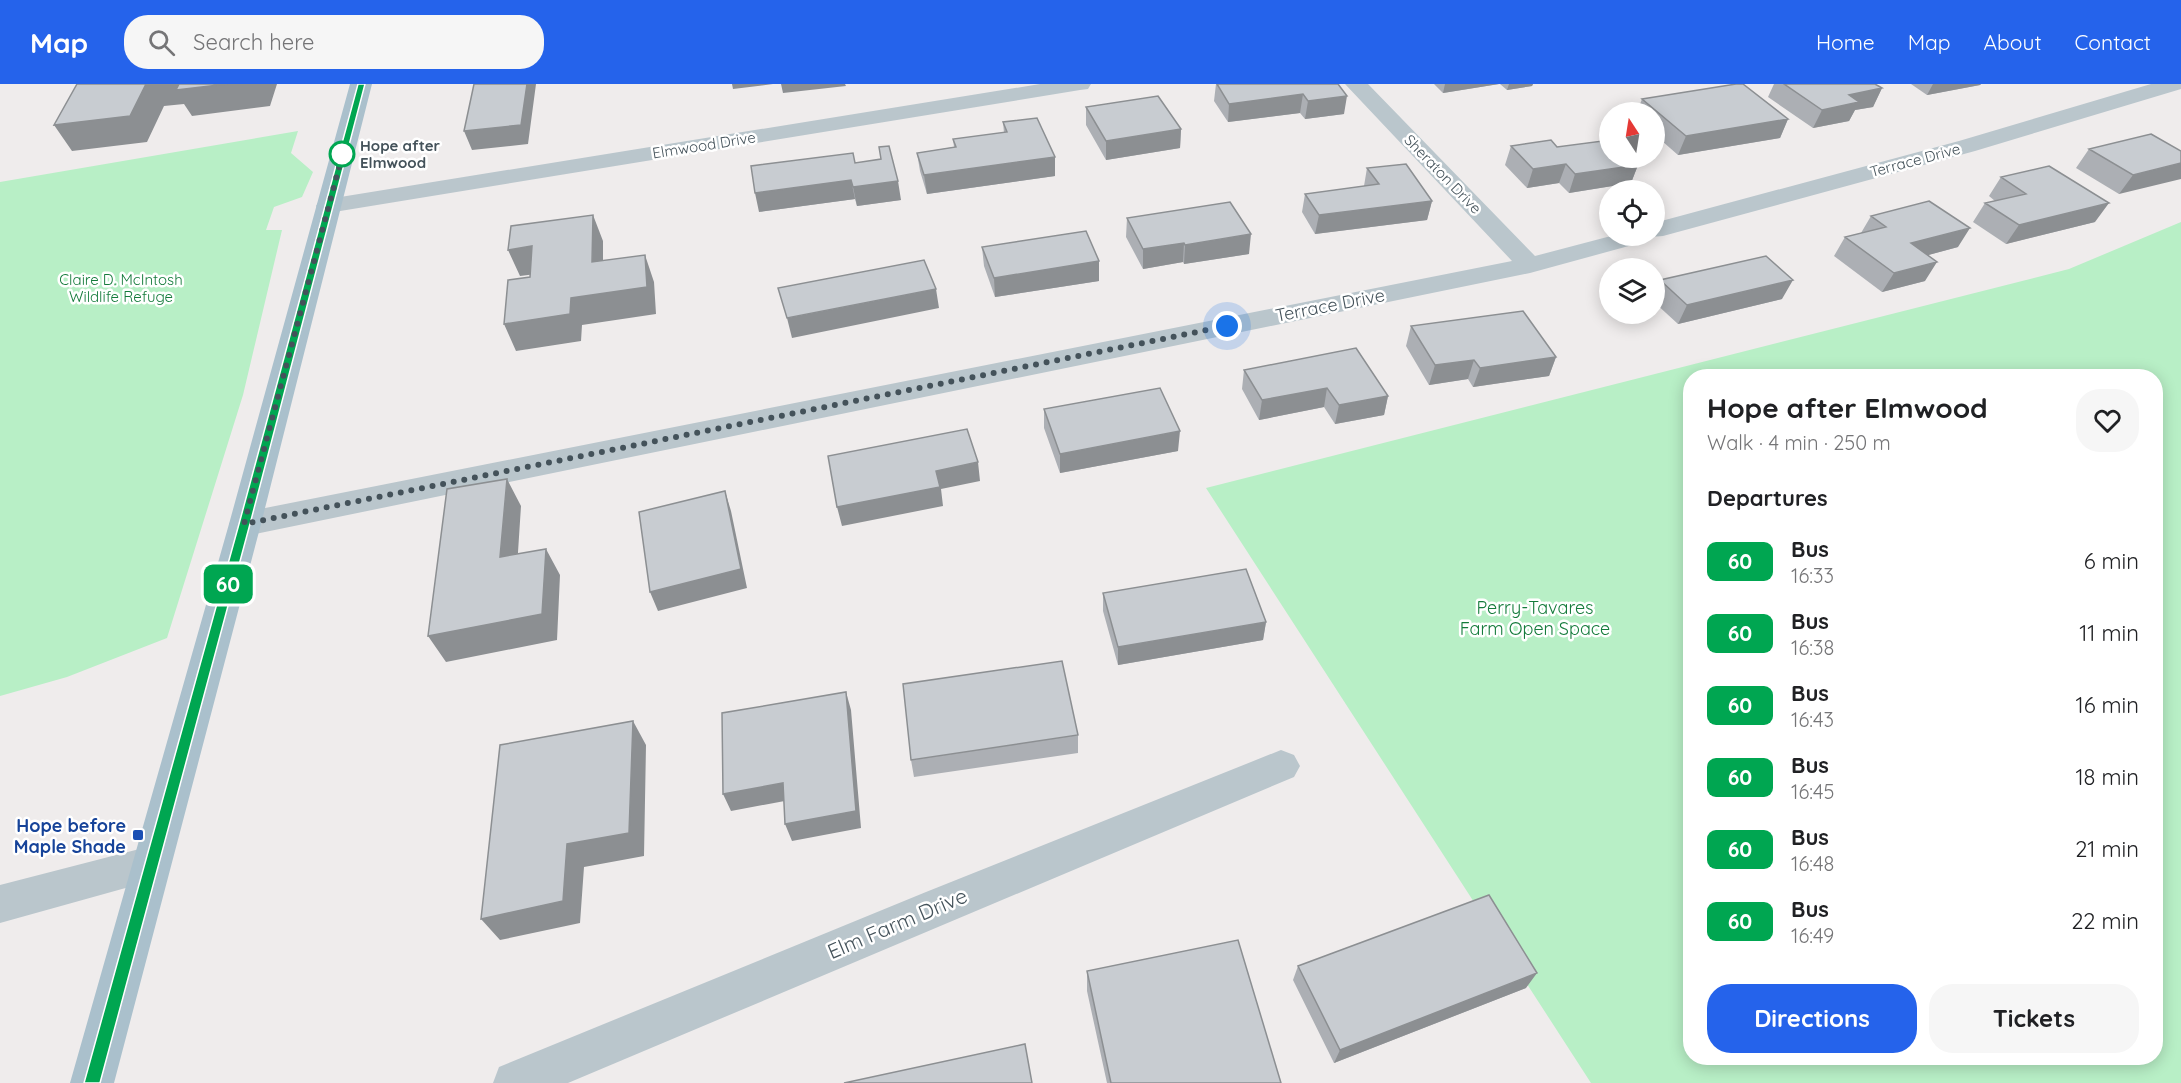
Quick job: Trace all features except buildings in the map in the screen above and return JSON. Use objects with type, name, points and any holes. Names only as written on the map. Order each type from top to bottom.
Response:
[{"type":"main road","points":[[92,1083],[361,84]]},
{"type":"street","name":"Elmwood Drive","points":[[328,206],[1080,84]]},
{"type":"street","name":"Sheraton Drive","points":[[1356,84],[1530,265]]},
{"type":"street","name":"Terrace Drive","points":[[1665,228],[1967,146],[2174,84]]},
{"type":"street","name":"Terrace Drive","points":[[244,524],[1530,265],[1601,246]]},
{"type":"street","name":"Elm Farm Drive","points":[[515,1083],[940,905],[1281,766]]},
{"type":"street","points":[[0,904],[151,864]]},
{"type":"green space","name":"Claire D. McIntosh Wildlife Refuge","points":[[298,131],[291,153],[313,172],[302,197],[274,207],[266,230],[282,230],[243,395],[167,638],[67,677],[0,696],[0,182]]},
{"type":"green space","name":"Perry-Tavares Farm Open Space","points":[[2181,222],[2181,1083],[1591,1083],[1206,488],[2069,269]]},
{"type":"bus line","name":"60","points":[[92,1083],[361,84]]},
{"type":"place","name":"Hope after Elmwood","points":[[342,154]]},
{"type":"place","name":"Hope before Maple Shade","points":[[138,835]]},
{"type":"route","points":[[342,154],[345,145],[244,524],[1227,326]]}]
